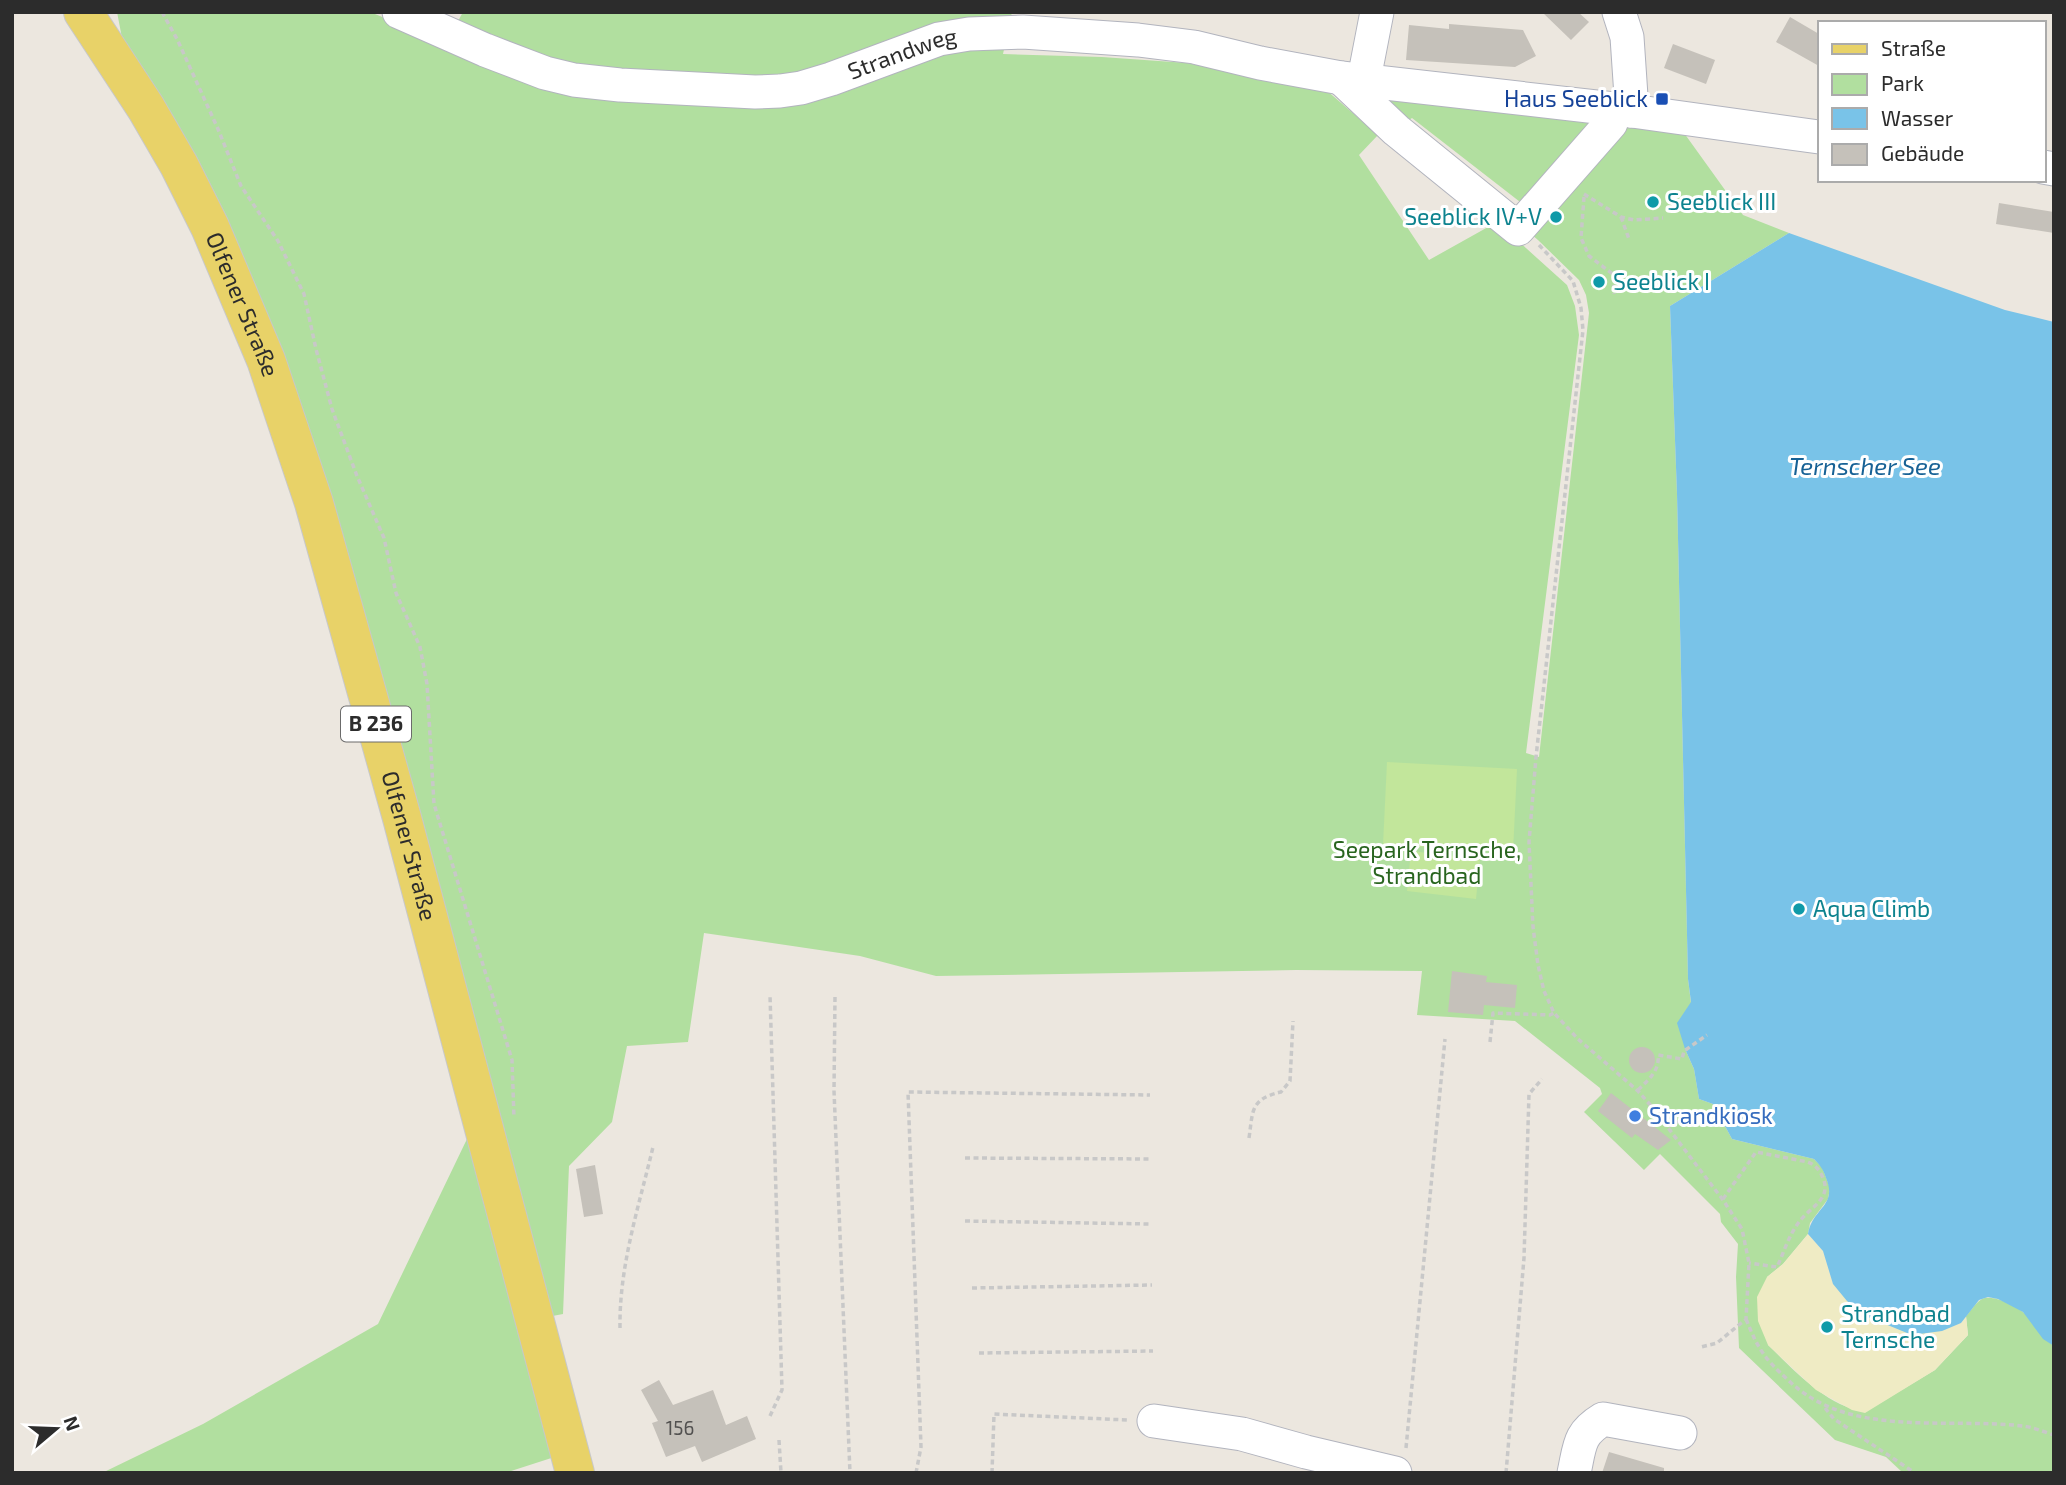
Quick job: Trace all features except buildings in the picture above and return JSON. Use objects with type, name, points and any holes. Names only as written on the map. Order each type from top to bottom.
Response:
[{"type":"main road","name":"Olfener Straße","points":[[82,12],[146,108],[179,165],[210,227],[271,373],[314,503],[373,713],[576,1473]]},
{"type":"street","name":"Strandweg","points":[[399,12],[545,73],[574,80],[647,87],[755,92],[801,88],[939,39],[969,34],[1023,32],[1194,47],[1271,65],[1352,79],[1624,110],[1818,137]]},
{"type":"street","points":[[1377,12],[1352,79],[1396,130],[1518,229],[1624,110],[1627,37],[1619,12]]},
{"type":"street","points":[[1396,130],[1410,126],[1420,114],[1420,101],[1414,85]]},
{"type":"street","points":[[1574,1473],[1582,1438],[1589,1427],[1603,1419],[1680,1433]]},
{"type":"street","points":[[1154,1421],[1242,1434],[1306,1452],[1400,1466]]},
{"type":"path","points":[[162,12],[218,129],[241,186],[278,241],[304,294],[332,409],[384,538],[396,593],[420,647],[427,684],[434,804],[512,1060],[514,1124]]},
{"type":"path","points":[[1614,294],[1615,275],[1589,256],[1581,238],[1584,194],[1621,217],[1634,220],[1663,218]]},
{"type":"path","points":[[1621,217],[1629,239]]},
{"type":"path","points":[[1518,229],[1537,242],[1573,281],[1581,308],[1583,330],[1529,842],[1533,927],[1544,991],[1554,1013],[1578,1039],[1638,1091],[1669,1126],[1723,1200],[1741,1230],[1749,1263],[1746,1319],[1756,1344],[1768,1361],[1801,1393],[1824,1406],[1884,1420],[2025,1426],[2054,1435]]},
{"type":"path","points":[[770,995],[782,1390],[770,1416]]},
{"type":"path","points":[[835,997],[834,1091],[850,1473]]},
{"type":"path","points":[[1490,1042],[1493,1013],[1554,1013]]},
{"type":"path","points":[[1249,1138],[1254,1106],[1265,1096],[1281,1092],[1290,1081],[1293,1021]]},
{"type":"path","points":[[1638,1091],[1654,1074],[1659,1065],[1658,1055],[1682,1059],[1684,1051],[1707,1035]]},
{"type":"path","points":[[1400,1466],[1445,1039]]},
{"type":"path","points":[[1506,1473],[1524,1258],[1529,1094],[1542,1079]]},
{"type":"path","points":[[916,1473],[921,1447],[908,1092],[1150,1095]]},
{"type":"path","points":[[1669,1126],[1689,1116]]},
{"type":"path","points":[[620,1328],[619,1301],[623,1272],[653,1147]]},
{"type":"path","points":[[1723,1200],[1756,1152],[1808,1162],[1815,1165],[1823,1175],[1826,1188],[1823,1198],[1800,1220],[1777,1267],[1749,1263]]},
{"type":"path","points":[[965,1158],[1151,1159]]},
{"type":"path","points":[[965,1221],[1152,1224]]},
{"type":"path","points":[[972,1288],[1152,1285]]},
{"type":"path","points":[[1701,1347],[1717,1343],[1746,1319]]},
{"type":"path","points":[[979,1353],[1153,1351]]},
{"type":"path","points":[[1824,1406],[1834,1419],[1915,1473]]},
{"type":"path","points":[[992,1473],[994,1414],[1154,1421]]},
{"type":"path","points":[[779,1440],[781,1473]]},
{"type":"green space","name":"Seepark Ternsche, Strandbad","points":[[117,12],[370,12],[446,43],[463,12],[1012,12],[1003,54],[1187,63],[1325,89],[1378,135],[1359,155],[1429,260],[1497,222],[1567,285],[1575,306],[1579,335],[1526,753],[1539,757],[1589,313],[1586,295],[1579,280],[1514,220],[1524,205],[1412,118],[1400,126],[1365,95],[1679,126],[1743,215],[1789,233],[1670,306],[1688,979],[1691,1003],[1685,1049],[1694,1069],[1699,1099],[1713,1104],[1732,1139],[1814,1159],[1822,1167],[1830,1188],[1828,1199],[1810,1223],[1808,1234],[1783,1264],[1767,1277],[1768,1345],[1824,1395],[1865,1412],[1935,1370],[1968,1335],[1966,1316],[1982,1299],[1992,1298],[2009,1303],[2027,1316],[2054,1346],[2054,1473],[1903,1473],[1886,1457],[1835,1440],[1739,1348],[1736,1277],[1738,1244],[1721,1222],[1720,1214],[1660,1154],[1644,1170],[1584,1112],[1602,1094],[1600,1088],[1515,1021],[1417,1015],[1422,971],[1296,970],[936,976],[860,956],[704,933],[688,1042],[627,1046],[612,1122],[569,1166],[563,1314],[542,1318],[420,812],[122,38]]},
{"type":"green space","points":[[1387,762],[1517,769],[1513,852],[1383,845]]},
{"type":"green space","name":"Seepark Ternsche, Strandbad","points":[[1411,851],[1480,859],[1476,899],[1407,891]]},
{"type":"green space","points":[[479,1114],[570,1452],[505,1473],[102,1473],[203,1424],[378,1324]]},
{"type":"sand","name":"Strandbad Ternsche","points":[[1808,1234],[1823,1251],[1833,1284],[1961,1323],[1966,1316],[1968,1335],[1935,1370],[1865,1413],[1852,1410],[1816,1390],[1768,1345],[1758,1321],[1757,1297],[1767,1277],[1783,1264]]},
{"type":"water","name":"Ternscher See","points":[[1789,233],[2005,310],[2054,322],[2054,1346],[2043,1339],[2023,1312],[1998,1299],[1988,1297],[1979,1300],[1961,1323],[1942,1331],[1912,1335],[1868,1317],[1847,1301],[1833,1284],[1823,1251],[1808,1234],[1810,1225],[1829,1195],[1829,1187],[1821,1167],[1814,1159],[1732,1139],[1713,1104],[1699,1099],[1694,1069],[1677,1023],[1691,1002],[1688,979],[1670,306]]},
{"type":"place","name":"Haus Seeblick","points":[[1662,99]]},
{"type":"place","name":"Seeblick III","points":[[1653,202]]},
{"type":"place","name":"Seeblick IV+V","points":[[1556,217]]},
{"type":"place","name":"Seeblick I","points":[[1599,282]]},
{"type":"place","name":"Aqua Climb","points":[[1799,909]]},
{"type":"place","name":"Strandkiosk","points":[[1635,1116]]},
{"type":"place","name":"Strandbad Ternsche","points":[[1827,1327]]}]
